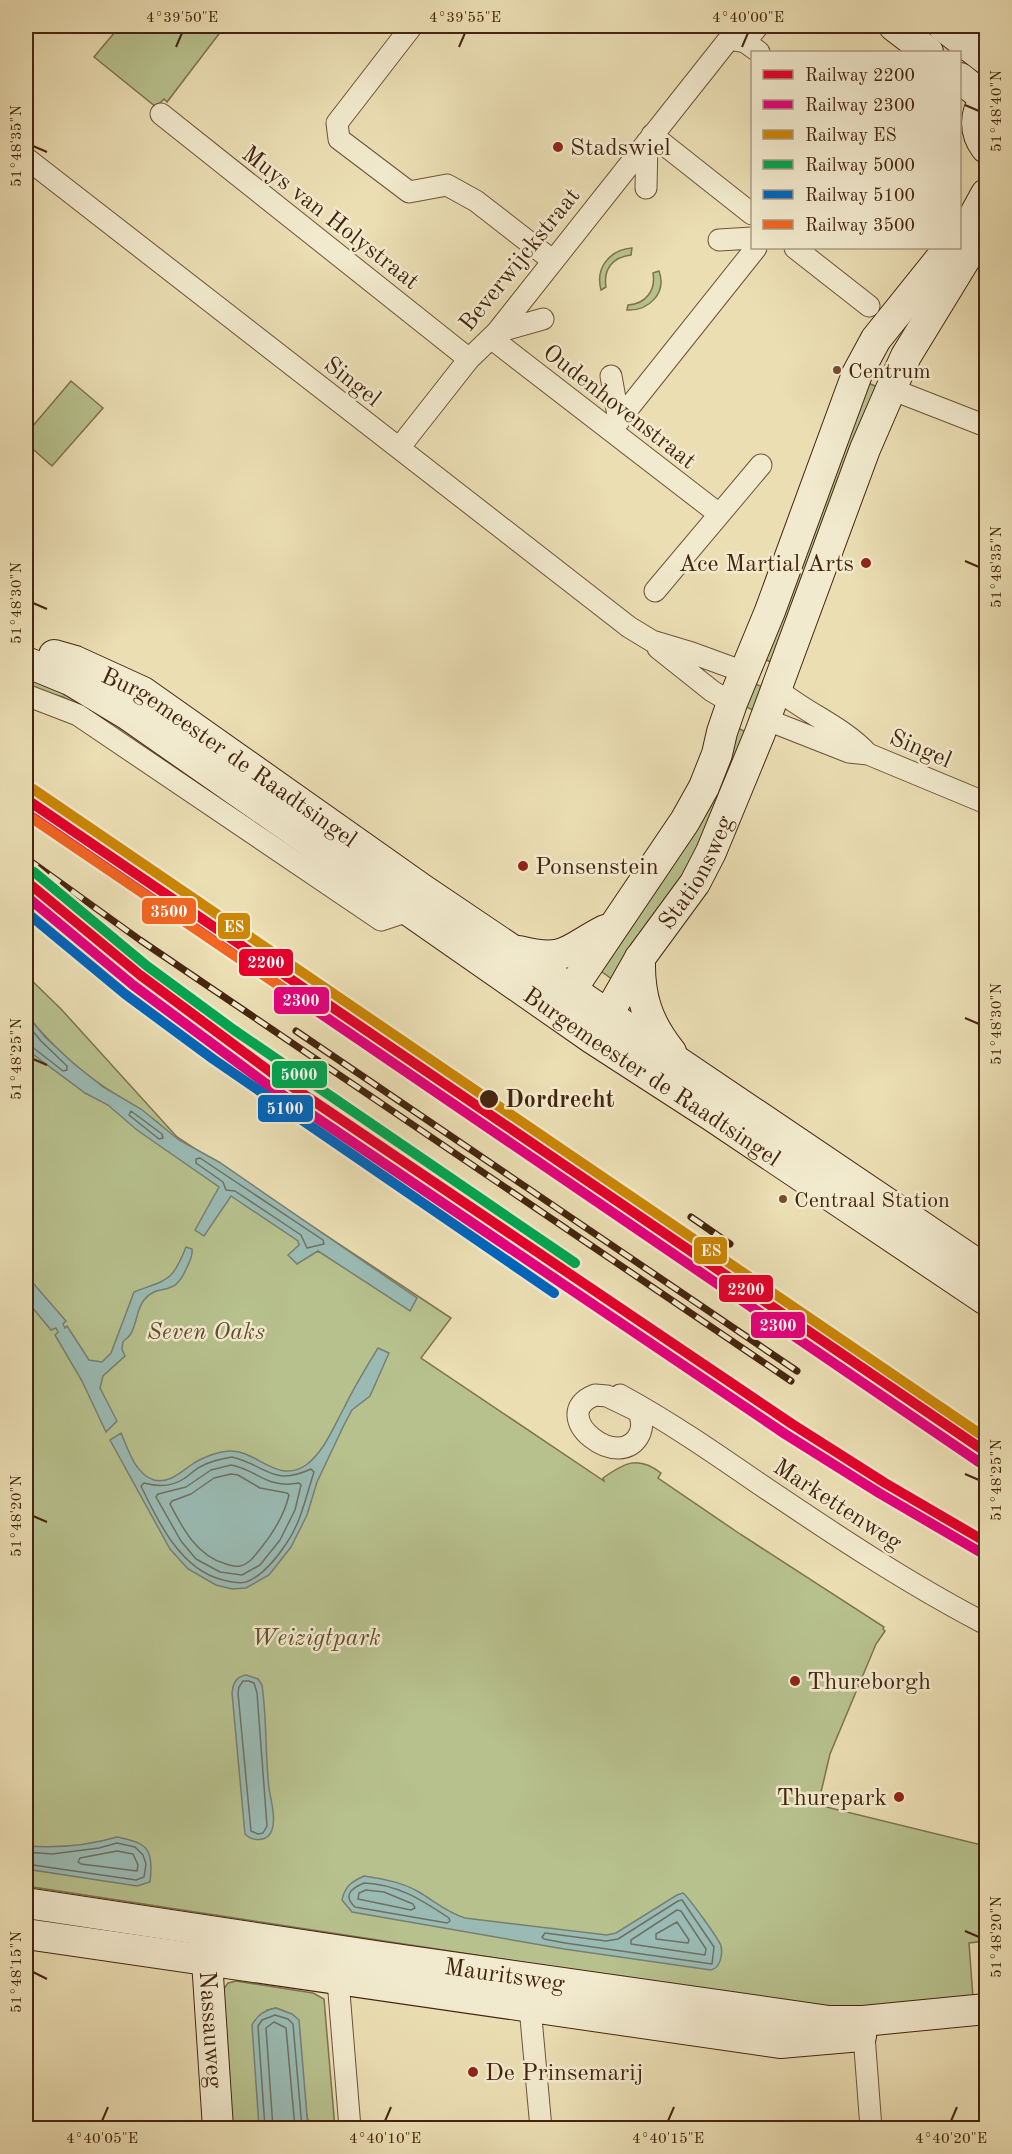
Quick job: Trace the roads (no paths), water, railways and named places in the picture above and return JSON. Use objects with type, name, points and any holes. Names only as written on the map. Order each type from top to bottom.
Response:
[{"type":"street","points":[[412,26],[336,123],[339,139],[409,192],[447,185],[476,201],[552,260]]},
{"type":"street","points":[[894,26],[927,51]]},
{"type":"street","points":[[943,26],[987,59]]},
{"type":"street","name":"Beverwijckstraat","points":[[399,448],[470,359],[494,335],[729,39],[754,40]]},
{"type":"street","points":[[961,79],[986,98],[976,123],[980,140],[987,148]]},
{"type":"street","name":"Muys van Holystraat","points":[[161,114],[470,359]]},
{"type":"street","points":[[646,188],[649,139]]},
{"type":"street","points":[[649,139],[751,213]]},
{"type":"street","name":"Singel","points":[[26,158],[585,594],[652,641],[712,691],[732,703]]},
{"type":"street","points":[[961,233],[987,194]]},
{"type":"street","name":"Stationsweg","points":[[600,1028],[640,958],[695,883],[723,824],[777,689],[865,449],[891,389],[906,356],[987,225]]},
{"type":"street","points":[[719,240],[751,238]]},
{"type":"street","points":[[615,426],[755,249]]},
{"type":"street","points":[[796,249],[869,306]]},
{"type":"street","name":"Stationsweg","points":[[571,990],[612,926],[686,821],[695,804],[717,754],[732,703],[770,611],[857,374],[876,339],[948,249]]},
{"type":"street","points":[[494,335],[543,318]]},
{"type":"street","name":"Oudenhovenstraat","points":[[494,335],[615,426],[719,514]]},
{"type":"street","points":[[611,376],[615,426]]},
{"type":"street","points":[[891,389],[987,426]]},
{"type":"street","points":[[656,591],[762,465]]},
{"type":"street","name":"Singel","points":[[652,641],[744,672]]},
{"type":"street","name":"Burgemeester de Raadtsingel","points":[[26,648],[75,661],[143,692],[415,900],[565,1020],[600,1028],[682,1065],[987,1270]]},
{"type":"street","name":"Burgemeester de Raadtsingel","points":[[26,662],[70,680],[415,900],[503,944],[571,990],[600,1028],[712,1116],[987,1300]]},
{"type":"street","name":"Singel","points":[[777,689],[796,705],[853,738],[868,754]]},
{"type":"street","name":"Burgemeester de Raadtsingel","points":[[26,695],[78,716],[381,920],[415,900]]},
{"type":"street","name":"Singel","points":[[765,719],[849,752],[868,754],[986,801]]},
{"type":"street","points":[[503,944],[520,951],[551,957],[577,948],[587,939],[612,926]]},
{"type":"street","points":[[640,958],[641,993],[648,1013],[660,1038],[682,1065]]},
{"type":"street","points":[[565,1020],[571,990]]},
{"type":"street","name":"Markettenweg","points":[[620,1395],[665,1421],[938,1599],[987,1624]]},
{"type":"street","points":[[597,1443],[604,1451],[623,1454],[637,1446],[654,1426],[665,1421]]},
{"type":"street","name":"Mauritsweg","points":[[26,1902],[321,1948],[830,2020],[863,2028],[987,2025]]},
{"type":"street","name":"Nassauweg","points":[[212,1930],[207,1960],[218,2128]]},
{"type":"street","name":"Mauritsweg","points":[[26,1934],[780,2043],[987,2009]]},
{"type":"street","points":[[321,1948],[338,1980],[350,2128]]},
{"type":"street","points":[[530,2007],[542,2128]]},
{"type":"street","points":[[863,2028],[871,2128]]},
{"type":"water","points":[[26,1014],[45,1037],[103,1087],[141,1109],[179,1140],[219,1162],[417,1298],[410,1311],[318,1251],[297,1264],[288,1255],[299,1245],[298,1241],[231,1196],[204,1236],[195,1230],[219,1187],[137,1130],[108,1105],[85,1093],[26,1049]]},
{"type":"water","points":[[186,1247],[192,1249],[192,1254],[182,1277],[172,1287],[155,1291],[144,1300],[132,1331],[123,1342],[122,1349],[125,1356],[103,1376],[100,1388],[117,1421],[106,1432],[82,1381],[55,1335],[58,1332],[56,1328],[51,1330],[26,1300],[26,1275],[66,1321],[63,1324],[65,1328],[67,1326],[89,1360],[102,1362],[111,1353],[134,1292],[161,1282],[172,1274]]},
{"type":"water","points":[[378,1348],[389,1353],[370,1396],[352,1410],[317,1482],[307,1515],[291,1547],[269,1575],[246,1588],[232,1589],[216,1585],[188,1569],[170,1549],[110,1440],[121,1433],[137,1467],[147,1477],[160,1481],[171,1478],[202,1459],[229,1451],[248,1455],[276,1469],[295,1470],[312,1460],[323,1446]]},
{"type":"water","points":[[246,1675],[258,1679],[262,1685],[264,1698],[269,1788],[274,1820],[270,1834],[260,1840],[245,1834],[232,1693],[236,1681]]},
{"type":"water","points":[[117,1837],[136,1842],[147,1849],[151,1862],[150,1882],[137,1886],[26,1869],[26,1846],[72,1846]]},
{"type":"water","points":[[364,1876],[406,1886],[465,1918],[607,1935],[616,1933],[683,1893],[719,1942],[722,1950],[721,1957],[717,1967],[711,1970],[564,1949],[352,1912],[342,1900],[343,1895],[349,1885]]},
{"type":"water","points":[[276,2008],[292,2014],[299,2020],[308,2128],[259,2127],[252,2025],[261,2014]]},
{"type":"railway","points":[[26,858],[140,940],[791,1381]]},
{"type":"railway","points":[[312,1008],[986,1465]]},
{"type":"railway","points":[[296,1031],[797,1371]]},
{"type":"railway","points":[[691,1217],[730,1244]]},
{"type":"rail line","name":"ES","points":[[33,789],[986,1438]]},
{"type":"rail line","name":"2200","points":[[26,799],[986,1452]]},
{"type":"rail line","name":"2300","points":[[26,813],[979,1462]]},
{"type":"rail line","name":"3500","points":[[26,814],[312,1008]]},
{"type":"rail line","name":"5000","points":[[34,872],[147,966],[234,1030],[575,1263]]},
{"type":"rail line","name":"2200","points":[[26,881],[140,975],[272,1073],[792,1424],[885,1483],[986,1542]]},
{"type":"rail line","name":"2300","points":[[26,896],[133,985],[265,1083],[785,1434],[879,1493],[980,1552]]},
{"type":"rail line","name":"5100","points":[[26,912],[125,994],[213,1059],[554,1293]]},
{"type":"place","name":"Stadswiel","points":[[558,147]]},
{"type":"place","name":"Centrum","points":[[837,370]]},
{"type":"place","name":"Ace Martial Arts","points":[[866,563]]},
{"type":"place","name":"Ponsenstein","points":[[523,866]]},
{"type":"place","name":"Dordrecht","points":[[489,1099]]},
{"type":"place","name":"Centraal Station","points":[[783,1199]]},
{"type":"place","name":"Thureborgh","points":[[795,1681]]},
{"type":"place","name":"Thurepark","points":[[899,1797]]},
{"type":"place","name":"De Prinsemarij","points":[[473,2072]]},
{"type":"park label","name":"Seven Oaks","points":[[206,1331]]},
{"type":"park label","name":"Weizigtpark","points":[[316,1637]]}]
